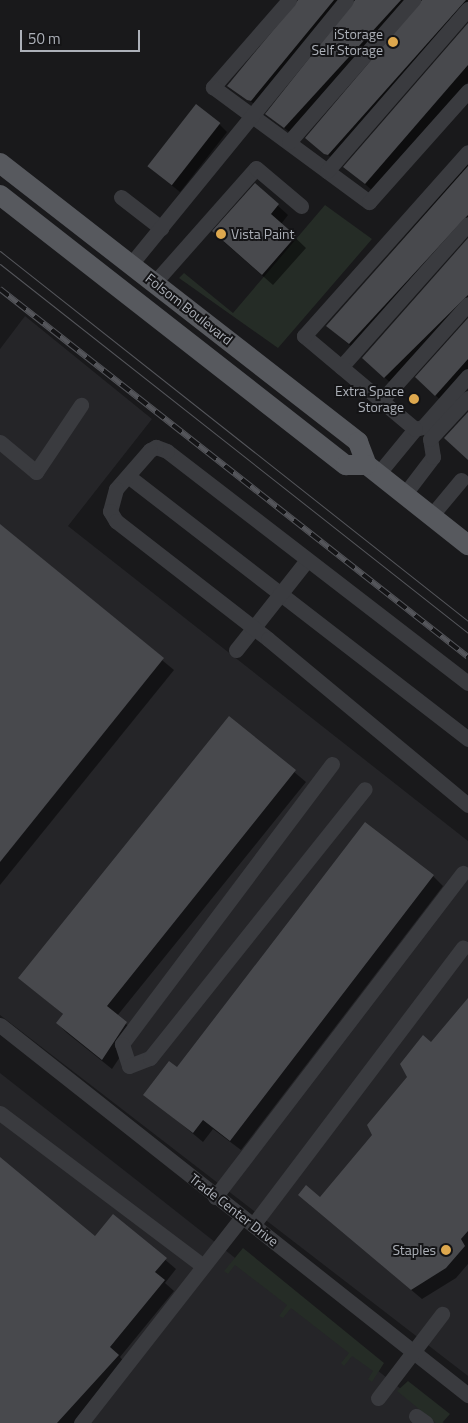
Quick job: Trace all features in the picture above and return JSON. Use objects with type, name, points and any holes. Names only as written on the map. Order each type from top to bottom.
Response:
[{"type":"main road","name":"Folsom Boulevard","points":[[0,163],[122,266]]},
{"type":"main road","name":"Folsom Boulevard","points":[[0,195],[346,465],[372,469]]},
{"type":"main road","points":[[61,242],[86,246],[122,266],[139,285],[155,282]]},
{"type":"main road","name":"Folsom Boulevard","points":[[155,282],[358,442],[372,469],[468,545]]},
{"type":"street","points":[[289,0],[212,87],[369,202],[468,91]]},
{"type":"street","points":[[122,266],[162,228],[250,113],[346,0]]},
{"type":"street","points":[[288,142],[413,0]]},
{"type":"street","points":[[327,171],[468,9]]},
{"type":"street","points":[[415,429],[304,336],[468,152]]},
{"type":"street","points":[[155,282],[256,168],[301,206]]},
{"type":"street","points":[[121,197],[162,228]]},
{"type":"street","points":[[341,367],[468,224]]},
{"type":"street","points":[[381,401],[468,304]]},
{"type":"street","points":[[372,469],[415,429],[423,427],[468,376]]},
{"type":"street","points":[[404,495],[432,457],[430,439],[468,398]]},
{"type":"street","points":[[0,442],[36,472],[81,405]]},
{"type":"street","points":[[465,796],[254,628],[116,522],[110,501],[150,450],[156,447],[167,451],[468,683]]},
{"type":"street","points":[[128,476],[279,596],[468,740]]},
{"type":"street","points":[[431,516],[461,480]]},
{"type":"street","points":[[236,650],[307,560]]},
{"type":"street","points":[[332,764],[122,1044],[129,1066],[150,1058],[365,789]]},
{"type":"street","points":[[215,1196],[463,873]]},
{"type":"street","points":[[80,1423],[203,1266],[247,1221],[463,947]]},
{"type":"street","name":"Trade Center Drive","points":[[0,1025],[468,1396]]},
{"type":"street","points":[[0,1113],[203,1266]]},
{"type":"street","points":[[378,1398],[442,1314]]},
{"type":"shaded area","points":[[325,205],[372,239],[278,348],[179,278],[184,273],[233,313]]},
{"type":"shaded area","points":[[25,316],[152,419],[68,526],[468,841],[468,1376],[0,1015],[0,349]]},
{"type":"shaded area","points":[[0,1073],[139,1182],[444,1423],[0,1423]]},
{"type":"shaded area","points":[[243,1248],[384,1363],[372,1382],[368,1379],[373,1371],[352,1356],[344,1366],[341,1363],[349,1353],[291,1308],[283,1318],[279,1316],[287,1305],[235,1265],[228,1274],[224,1271]]},
{"type":"shaded area","points":[[408,1381],[450,1414],[442,1423],[436,1423],[397,1391]]},
{"type":"building","points":[[298,0],[334,0],[251,101],[247,100],[227,86]]},
{"type":"building","points":[[355,0],[401,0],[284,128],[265,114]]},
{"type":"building","points":[[422,0],[466,0],[328,155],[324,154],[305,138]]},
{"type":"building","points":[[468,23],[468,65],[365,184],[343,167]]},
{"type":"building","points":[[196,104],[220,123],[172,185],[147,166]]},
{"type":"building","points":[[468,166],[468,215],[349,344],[326,326]]},
{"type":"building","points":[[255,183],[279,204],[271,214],[296,236],[262,275],[212,231]]},
{"type":"building","points":[[468,238],[468,295],[384,378],[362,358]]},
{"type":"building","points":[[468,318],[468,359],[435,396],[415,377]]},
{"type":"building","points":[[468,412],[468,460],[444,438]]},
{"type":"building","points":[[0,524],[164,658],[0,862]]},
{"type":"building","points":[[229,716],[296,770],[107,1006],[127,1022],[102,1060],[56,1023],[63,1014],[18,978]]},
{"type":"building","points":[[365,822],[434,875],[230,1141],[203,1120],[193,1133],[143,1095],[169,1061],[177,1067]]},
{"type":"building","points":[[468,998],[468,1231],[461,1239],[465,1246],[446,1268],[411,1290],[298,1195],[306,1185],[320,1197],[372,1135],[367,1125],[407,1077],[400,1064],[423,1035],[431,1042]]},
{"type":"building","points":[[0,1157],[95,1236],[113,1214],[167,1258],[155,1272],[165,1280],[110,1347],[119,1355],[57,1423],[0,1423]]},
{"type":"tram line","points":[[0,251],[468,621]]},
{"type":"tram line","points":[[0,264],[468,633]]},
{"type":"railway","points":[[0,289],[468,657]]},
{"type":"place","name":"iStorage Self Storage","points":[[393,42]]},
{"type":"place","name":"Vista Paint","points":[[221,234]]},
{"type":"place","name":"Extra Space Storage","points":[[414,399]]},
{"type":"place","name":"Staples","points":[[446,1250]]}]
